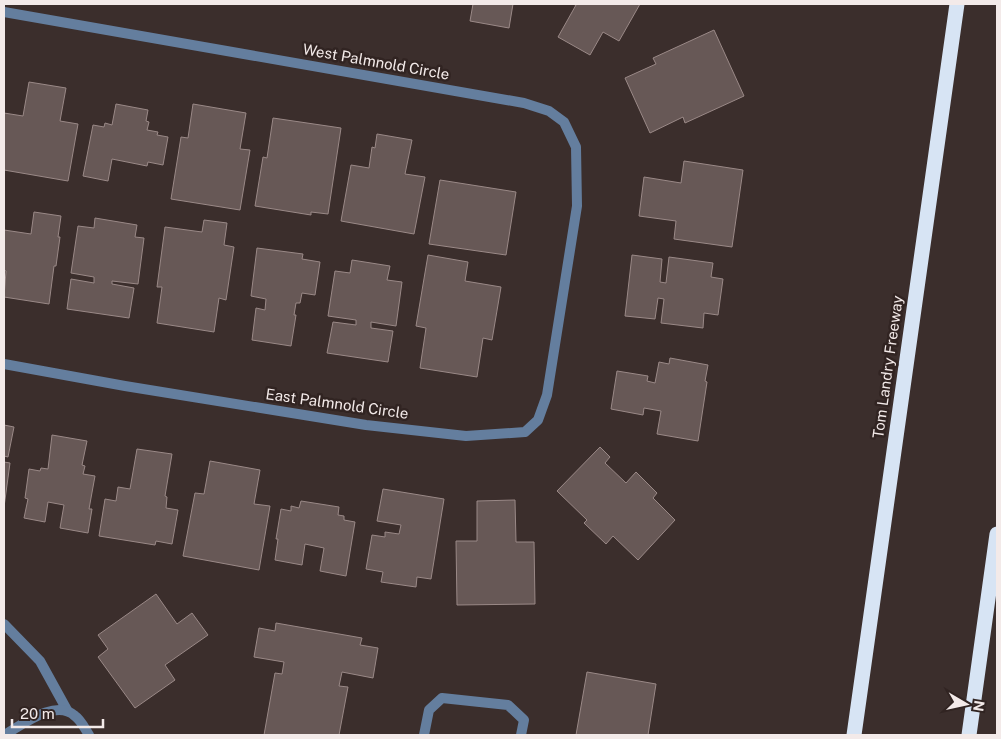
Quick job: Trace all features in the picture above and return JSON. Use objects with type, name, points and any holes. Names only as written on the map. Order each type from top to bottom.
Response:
[{"type":"highway","name":"Tom Landry Freeway","points":[[854,735],[957,4]]},
{"type":"highway","points":[[969,735],[997,534]]},
{"type":"street","name":"West Palmnold Circle","points":[[4,12],[524,103],[549,111],[564,122],[576,147],[577,206],[563,296]]},
{"type":"street","name":"East Palmnold Circle","points":[[4,364],[125,386],[366,425],[466,436],[525,432],[538,420],[547,395],[563,296]]},
{"type":"street","points":[[4,624],[40,661],[67,710],[76,716],[89,735]]},
{"type":"street","points":[[424,735],[428,710],[442,698],[508,705],[524,720],[521,735]]},
{"type":"street","points":[[4,735],[45,711],[67,710]]},
{"type":"building","points":[[473,4],[513,4],[509,28],[470,21]]},
{"type":"building","points":[[572,4],[640,4],[619,41],[603,32],[590,55],[558,37],[576,5]]},
{"type":"building","points":[[714,30],[744,96],[685,123],[683,117],[650,133],[625,78],[656,64],[653,58]]},
{"type":"building","points":[[29,82],[66,88],[60,121],[78,124],[68,181],[4,170],[4,113],[23,116]]},
{"type":"building","points":[[116,104],[148,110],[146,121],[149,122],[147,130],[158,132],[157,135],[168,137],[163,165],[148,162],[147,166],[112,159],[108,181],[83,176],[93,125],[104,127],[105,123],[112,125]]},
{"type":"building","points":[[193,104],[246,113],[240,149],[250,150],[240,210],[171,199],[181,137],[188,138]]},
{"type":"building","points":[[273,118],[341,128],[328,214],[311,212],[311,215],[255,206],[263,157],[267,158]]},
{"type":"building","points":[[377,134],[412,140],[405,174],[425,177],[414,234],[341,221],[351,165],[369,168],[372,147],[375,148]]},
{"type":"building","points":[[684,161],[743,170],[732,247],[674,239],[676,221],[639,216],[644,177],[681,183]]},
{"type":"building","points":[[440,180],[516,192],[506,255],[429,244]]},
{"type":"building","points":[[34,212],[61,216],[58,237],[60,237],[49,304],[4,297],[6,271],[4,270],[4,230],[31,234]]},
{"type":"building","points":[[95,218],[137,225],[135,237],[144,238],[138,284],[112,281],[112,284],[134,288],[129,318],[67,309],[71,279],[94,283],[94,277],[71,273],[78,226],[94,228]]},
{"type":"building","points":[[204,220],[227,223],[224,245],[234,247],[226,300],[219,298],[214,332],[157,323],[162,287],[157,287],[165,227],[202,232]]},
{"type":"building","points":[[257,248],[303,254],[302,259],[320,262],[315,295],[302,293],[300,303],[296,303],[291,346],[252,340],[256,308],[265,310],[266,299],[251,296]]},
{"type":"building","points":[[428,255],[468,262],[465,281],[501,287],[492,340],[483,338],[477,377],[420,368],[426,328],[416,326]]},
{"type":"building","points":[[632,255],[662,259],[660,282],[666,283],[669,257],[713,263],[711,277],[723,279],[718,315],[704,313],[703,328],[661,323],[664,299],[658,298],[655,319],[625,316]]},
{"type":"building","points":[[352,260],[390,266],[387,280],[402,282],[396,326],[371,322],[371,328],[393,331],[388,362],[327,353],[333,322],[356,325],[356,320],[328,316],[335,271],[350,273]]},
{"type":"building","points":[[670,358],[708,365],[698,441],[657,434],[661,411],[644,408],[643,415],[611,409],[617,371],[648,376],[647,381],[655,383],[659,362],[669,364]]},
{"type":"building","points":[[4,425],[14,427],[8,457],[4,456]]},
{"type":"building","points":[[52,435],[87,441],[82,465],[85,466],[83,474],[95,476],[89,509],[92,509],[88,533],[60,528],[64,505],[48,502],[45,522],[24,518],[28,499],[25,498],[29,469],[40,471],[41,468],[48,469]]},
{"type":"building","points":[[600,447],[610,457],[605,463],[626,483],[636,472],[657,493],[653,498],[675,520],[638,560],[613,536],[606,544],[584,523],[587,520],[557,491]]},
{"type":"building","points":[[137,449],[172,454],[165,496],[167,497],[166,508],[178,510],[172,544],[156,541],[155,545],[99,536],[105,499],[116,501],[118,487],[130,489]]},
{"type":"building","points":[[210,461],[260,470],[254,504],[270,506],[259,570],[183,556],[195,493],[204,494]]},
{"type":"building","points":[[4,462],[10,463],[4,507]]},
{"type":"building","points":[[383,489],[444,499],[431,579],[417,577],[416,587],[381,582],[383,572],[366,569],[372,535],[385,537],[385,532],[399,534],[401,525],[377,521]]},
{"type":"building","points":[[515,500],[516,542],[534,542],[535,604],[457,605],[456,541],[477,541],[477,501]]},
{"type":"building","points":[[301,501],[339,507],[338,515],[344,516],[344,520],[355,522],[346,576],[320,571],[324,548],[305,544],[302,565],[275,560],[281,509],[291,511],[291,506],[299,508]]},
{"type":"building","points":[[156,594],[177,624],[192,613],[208,635],[165,665],[175,680],[135,708],[98,657],[108,649],[98,635]]},
{"type":"building","points":[[276,623],[362,638],[360,645],[378,648],[373,678],[342,672],[339,686],[348,687],[339,735],[264,735],[275,673],[282,674],[284,662],[254,657],[259,628],[275,631]]},
{"type":"building","points":[[587,672],[656,684],[648,735],[576,735]]}]
